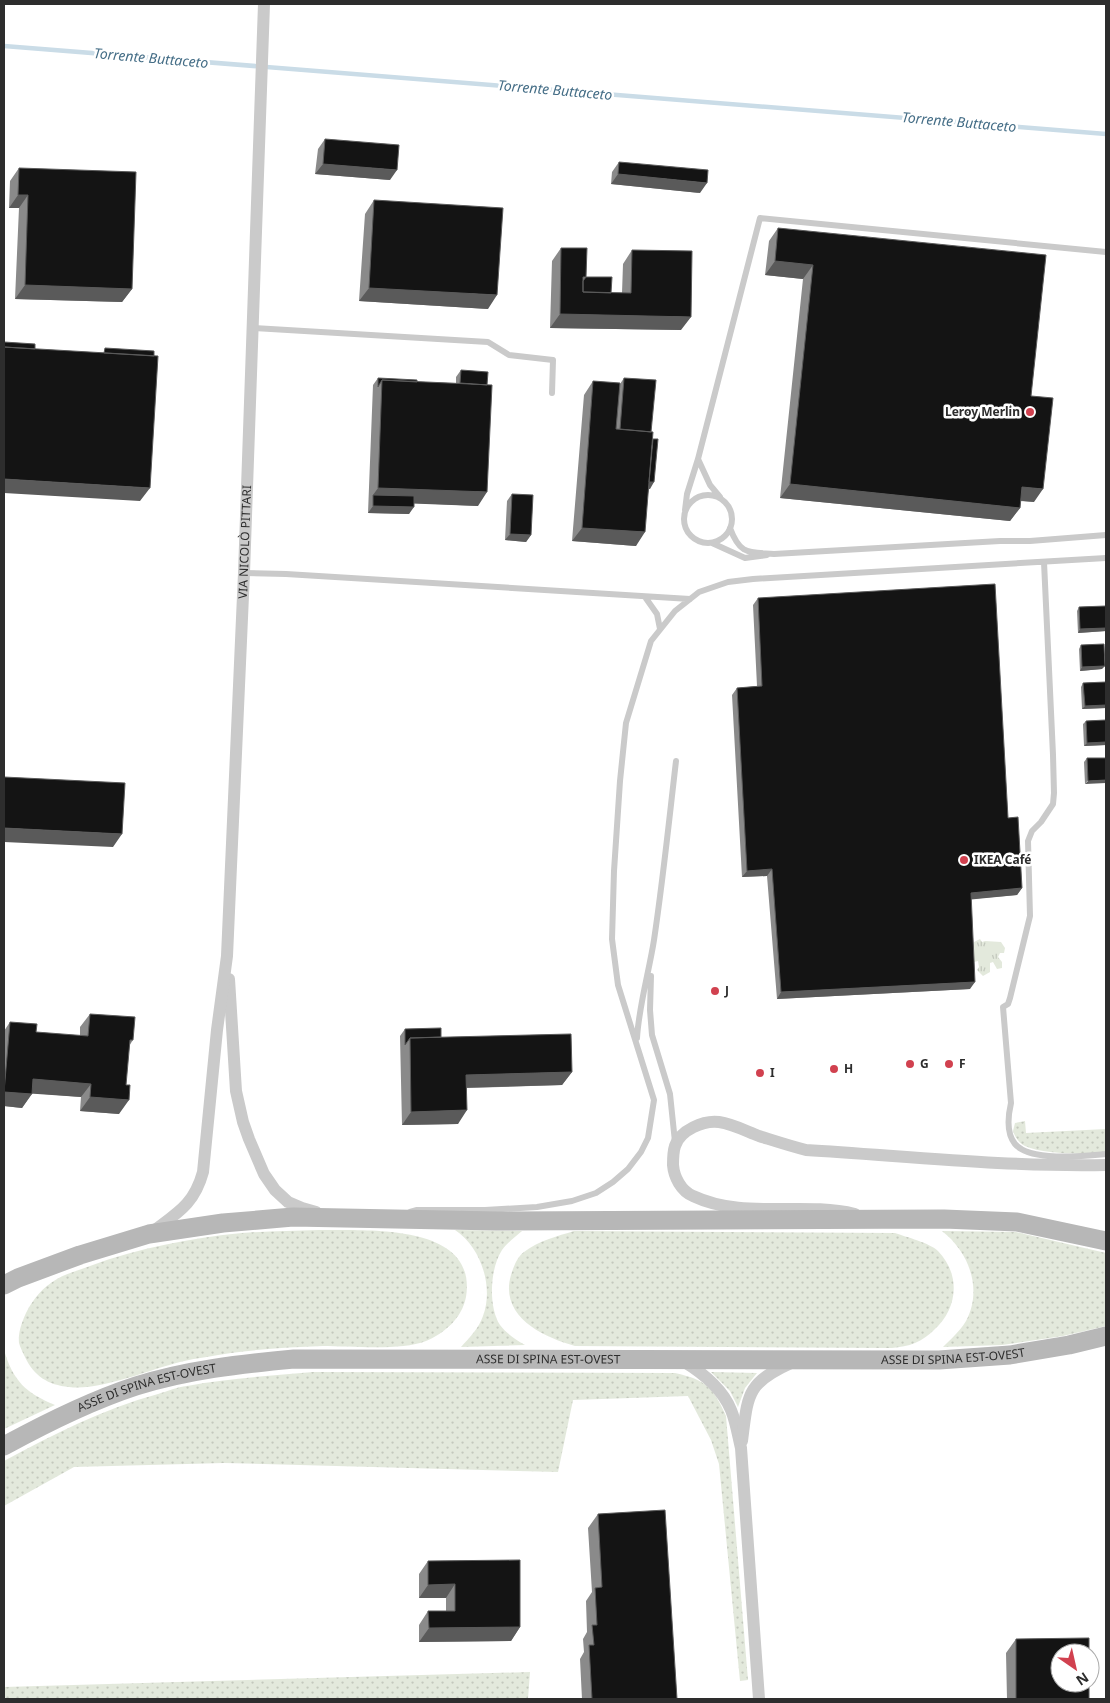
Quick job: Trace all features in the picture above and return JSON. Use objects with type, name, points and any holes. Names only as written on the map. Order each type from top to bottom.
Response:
[{"type":"main road","points":[[4,1285],[80,1255],[149,1234],[223,1223],[293,1217],[497,1221],[944,1219],[1017,1222],[1106,1241]]},
{"type":"main road","name":"ASSE DI SPINA EST-OVEST","points":[[4,1446],[40,1426],[79,1408],[136,1386],[184,1374],[234,1365],[294,1359],[800,1358],[939,1360],[1010,1355],[1069,1345],[1106,1336]]},
{"type":"street","name":"VIA NICOLÒ PITTARI","points":[[227,956],[244,573],[264,4]]},
{"type":"street","points":[[227,956],[236,1091],[243,1122],[264,1174],[275,1190],[288,1202],[314,1212],[351,1217]]},
{"type":"street","points":[[149,1234],[186,1206],[199,1186],[203,1172],[217,1030],[227,956]]},
{"type":"street","points":[[881,1220],[834,1209],[760,1210],[731,1208],[712,1203],[691,1195],[683,1188],[676,1177],[673,1158],[676,1144],[682,1135],[696,1126],[708,1122],[718,1122],[806,1150],[1039,1165],[1106,1166]]},
{"type":"street","points":[[741,1448],[747,1405],[751,1391],[772,1372],[800,1358]]},
{"type":"street","points":[[679,1359],[698,1370],[716,1386],[726,1399],[732,1412],[741,1448],[759,1699]]},
{"type":"lane","points":[[698,459],[710,485],[727,504],[731,512],[730,528],[723,538],[712,543],[703,543],[695,540],[684,526],[683,518],[687,494],[698,459],[760,218],[1106,252]]},
{"type":"lane","points":[[252,328],[488,342],[509,355],[553,360],[552,393]]},
{"type":"lane","points":[[685,510],[690,502],[704,494],[721,498]]},
{"type":"lane","points":[[730,528],[737,544],[742,549],[750,552],[774,554]]},
{"type":"lane","points":[[712,543],[745,558],[774,554],[1000,541],[1030,541],[1106,535]]},
{"type":"lane","points":[[392,1219],[418,1210],[485,1210],[537,1207],[572,1201],[596,1193],[614,1182],[628,1169],[641,1152],[648,1138],[654,1100],[618,985],[612,940],[614,871],[626,723],[651,641],[675,611],[699,592],[728,582],[744,580],[1106,558]]},
{"type":"lane","points":[[1044,562],[1054,793],[1052,804],[1041,822],[1032,831],[1028,841],[1031,900],[1030,922],[1010,998],[1008,1004],[1003,1007],[1010,1103],[1009,1132],[1020,1149],[1033,1153],[1056,1156],[1106,1154]]},
{"type":"lane","points":[[244,573],[690,599]]},
{"type":"lane","points":[[645,597],[657,614],[660,630]]},
{"type":"lane","points":[[637,1044],[638,1023],[662,887],[676,761]]},
{"type":"lane","points":[[651,957],[650,1010],[652,1035],[670,1094],[676,1144]]},
{"type":"green space","points":[[980,939],[982,942],[1001,942],[1005,948],[1004,953],[1000,953],[998,957],[1002,962],[1002,968],[997,969],[993,962],[990,963],[990,972],[983,976],[977,970],[979,967],[978,961],[970,960],[974,942]]},
{"type":"green space","points":[[1025,1121],[1026,1133],[1106,1129],[1106,1153],[1076,1154],[1043,1151],[1025,1146],[1018,1140],[1013,1131],[1015,1123]]},
{"type":"green space","points":[[319,1230],[389,1232],[414,1236],[437,1243],[455,1255],[465,1273],[466,1297],[461,1312],[452,1324],[440,1334],[416,1344],[390,1347],[300,1347],[231,1353],[186,1361],[95,1386],[69,1387],[48,1382],[37,1374],[29,1364],[20,1346],[21,1327],[32,1303],[47,1286],[69,1273],[127,1254],[184,1241],[242,1233]]},
{"type":"green space","points":[[455,1230],[522,1231],[504,1247],[498,1258],[493,1277],[492,1298],[496,1317],[500,1325],[525,1345],[461,1347],[474,1332],[483,1316],[487,1293],[483,1268],[478,1257],[464,1237]]},
{"type":"green space","points":[[574,1231],[895,1233],[924,1243],[938,1251],[950,1270],[954,1291],[948,1312],[928,1336],[912,1344],[892,1348],[575,1346],[549,1337],[526,1322],[517,1313],[511,1302],[509,1289],[513,1268],[522,1254],[542,1242]]},
{"type":"green space","points":[[942,1231],[1016,1232],[1106,1253],[1106,1326],[1063,1336],[1002,1345],[943,1347],[966,1321],[971,1309],[973,1284],[971,1272],[960,1249]]},
{"type":"green space","points":[[4,1350],[16,1378],[22,1385],[36,1396],[55,1405],[4,1429]]},
{"type":"green space","points":[[313,1372],[675,1373],[694,1379],[707,1386],[717,1398],[726,1416],[748,1680],[740,1681],[719,1464],[711,1440],[688,1396],[573,1400],[558,1472],[224,1463],[74,1467],[4,1506],[4,1461],[98,1415],[176,1388],[234,1379]]},
{"type":"green space","points":[[711,1372],[757,1373],[745,1388],[738,1407],[730,1391]]},
{"type":"green space","points":[[530,1672],[528,1699],[4,1699],[4,1687]]},
{"type":"building","points":[[325,139],[399,145],[397,170],[323,164]]},
{"type":"building","points":[[619,162],[708,170],[707,183],[618,174]]},
{"type":"building","points":[[19,168],[136,172],[132,289],[25,285],[28,195],[18,195]]},
{"type":"building","points":[[374,200],[503,208],[497,295],[369,288]]},
{"type":"building","points":[[778,228],[1046,255],[1031,396],[1053,398],[1043,489],[1022,487],[1020,508],[790,484],[813,265],[775,261]]},
{"type":"building","points":[[561,248],[587,248],[586,277],[583,277],[583,292],[631,293],[632,250],[692,251],[691,317],[560,314]]},
{"type":"building","points":[[586,277],[612,277],[611,293],[583,292],[583,281]]},
{"type":"building","points":[[4,342],[35,344],[35,349],[4,347]]},
{"type":"building","points":[[4,347],[158,356],[150,488],[4,479]]},
{"type":"building","points":[[105,348],[154,351],[154,356],[104,353]]},
{"type":"building","points":[[461,370],[488,372],[487,385],[460,383]]},
{"type":"building","points":[[378,378],[417,380],[417,382],[382,380],[378,387]]},
{"type":"building","points":[[624,378],[656,380],[651,432],[620,429]]},
{"type":"building","points":[[382,380],[492,385],[487,492],[378,488]]},
{"type":"building","points":[[593,381],[620,383],[616,429],[653,432],[645,532],[582,528]]},
{"type":"building","points":[[653,439],[658,439],[654,482],[649,482]]},
{"type":"building","points":[[512,494],[533,495],[531,535],[510,534]]},
{"type":"building","points":[[373,495],[414,496],[414,507],[373,506]]},
{"type":"building","points":[[995,584],[1008,818],[1018,817],[1022,888],[971,893],[975,982],[781,992],[772,869],[747,871],[737,688],[762,686],[758,598]]},
{"type":"building","points":[[1106,606],[1106,628],[1080,629],[1079,607]]},
{"type":"building","points":[[1104,644],[1105,666],[1082,667],[1081,645]]},
{"type":"building","points":[[1106,682],[1106,705],[1085,706],[1083,683]]},
{"type":"building","points":[[1106,720],[1106,742],[1087,743],[1086,721]]},
{"type":"building","points":[[1087,758],[1106,758],[1106,780],[1088,781]]},
{"type":"building","points":[[4,777],[125,783],[122,834],[4,828]]},
{"type":"building","points":[[90,1014],[135,1017],[133,1040],[130,1040],[126,1085],[130,1085],[129,1100],[90,1097],[91,1084],[33,1079],[32,1094],[4,1092],[10,1022],[37,1024],[36,1032],[88,1036]]},
{"type":"building","points":[[441,1028],[441,1037],[410,1038],[405,1045],[405,1029]]},
{"type":"building","points":[[571,1034],[572,1072],[466,1075],[467,1110],[411,1112],[410,1038]]},
{"type":"building","points":[[665,1510],[677,1699],[592,1699],[589,1645],[594,1645],[592,1625],[597,1625],[595,1588],[602,1587],[598,1514]]},
{"type":"building","points":[[520,1560],[520,1627],[429,1628],[428,1611],[455,1611],[455,1584],[428,1585],[428,1561]]},
{"type":"building","points":[[1089,1638],[1089,1643],[1050,1643],[1050,1693],[1089,1693],[1089,1699],[1016,1699],[1016,1639]]},
{"type":"waterway","name":"Torrente Buttaceto","points":[[4,46],[1106,134]]},
{"type":"place","name":"Leroy Merlin","points":[[1030,412]]},
{"type":"place","name":"IKEA Café","points":[[964,860]]},
{"type":"place","name":"J","points":[[715,991]]},
{"type":"place","name":"G","points":[[910,1064]]},
{"type":"place","name":"F","points":[[949,1064]]},
{"type":"place","name":"H","points":[[834,1069]]},
{"type":"place","name":"I","points":[[760,1073]]}]
